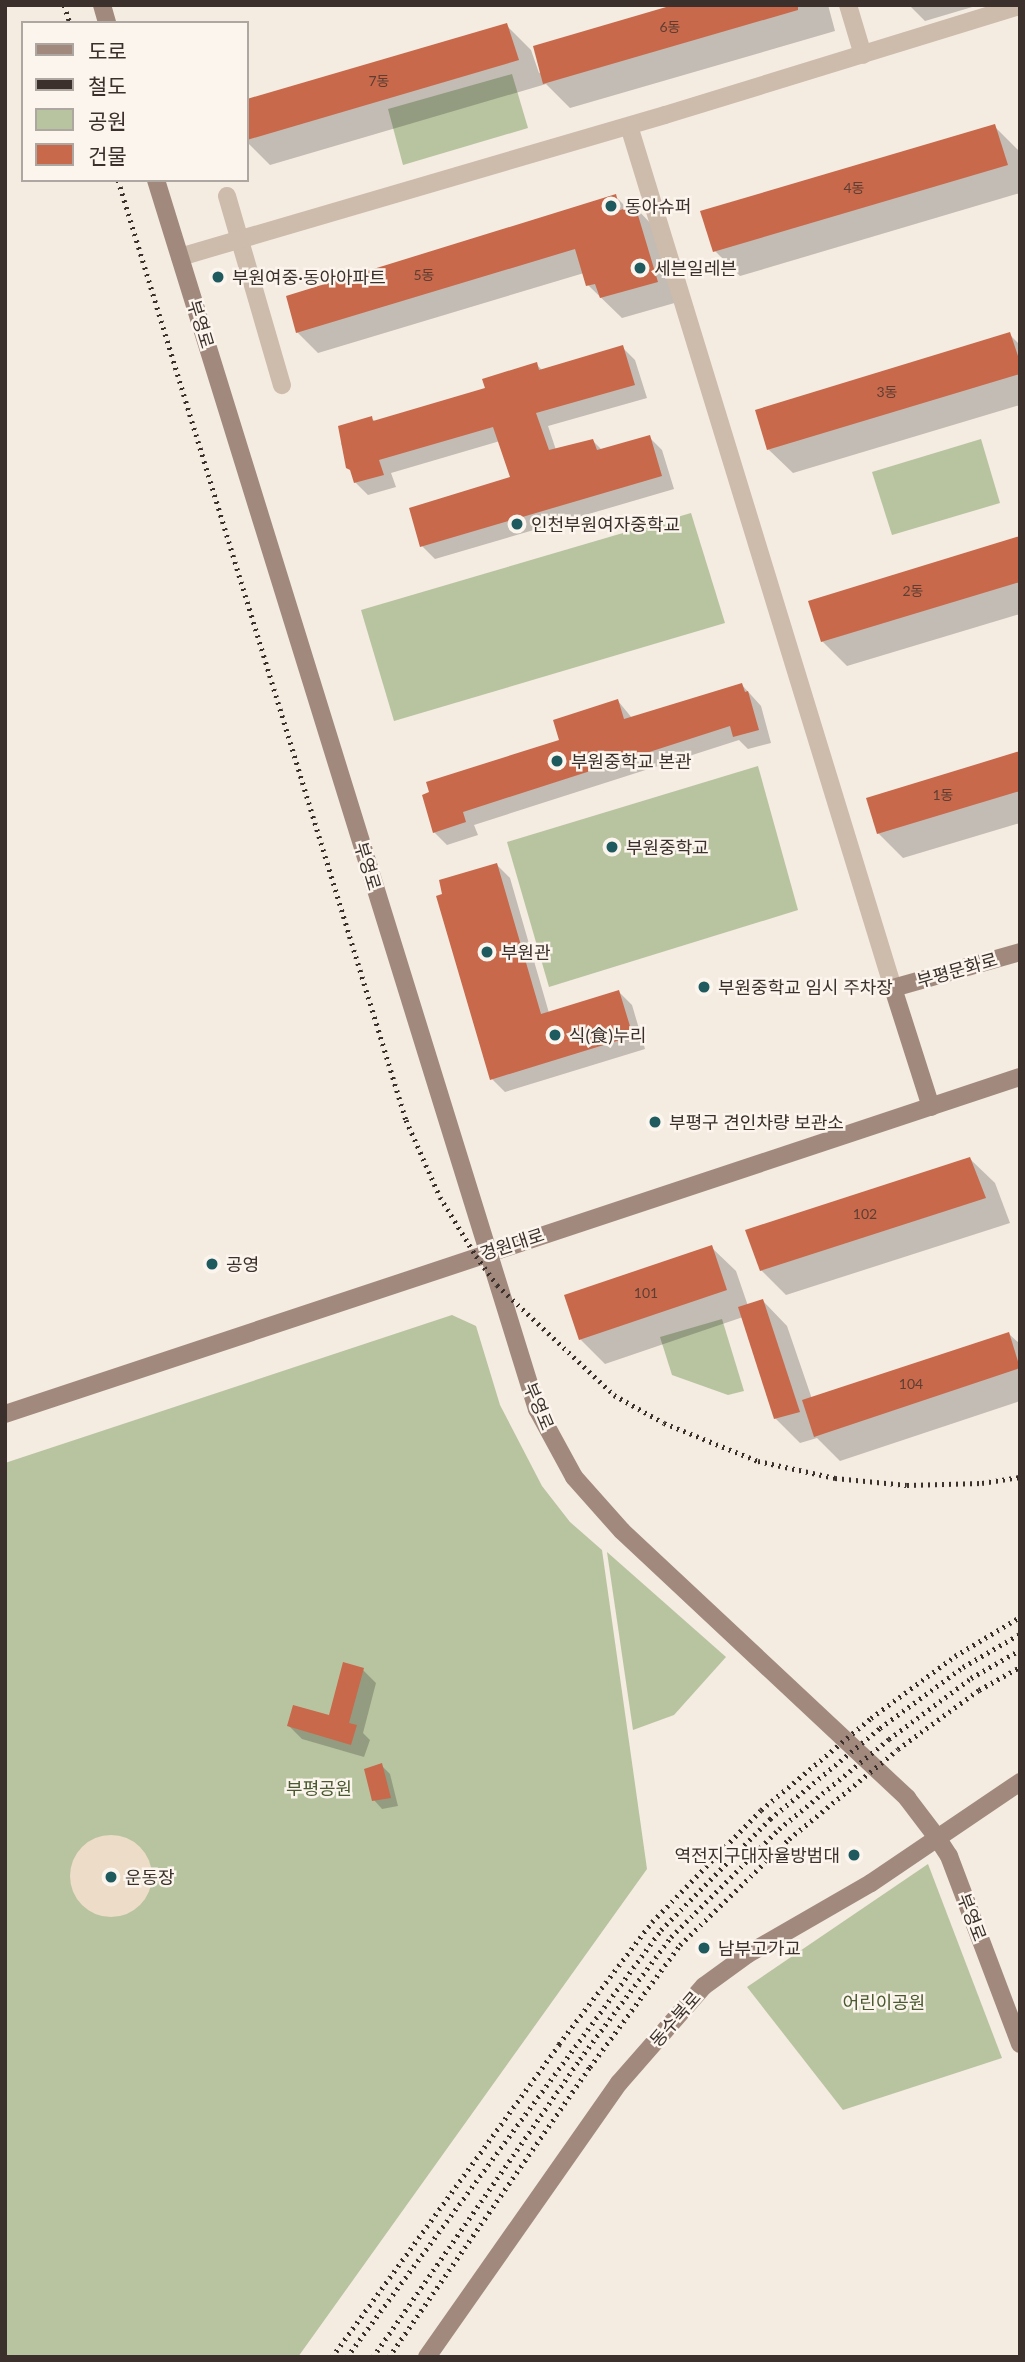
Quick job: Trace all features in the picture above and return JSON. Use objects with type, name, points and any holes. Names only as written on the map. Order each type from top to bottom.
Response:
[{"type":"street","points":[[848,5],[863,55]]},
{"type":"street","points":[[180,257],[629,126],[1020,6]]},
{"type":"street","points":[[629,126],[892,988]]},
{"type":"street","name":"부영로","points":[[157,182],[537,1409],[574,1477],[622,1531],[907,1798],[936,1836],[949,1856],[1020,2044]]},
{"type":"street","points":[[227,196],[282,385]]},
{"type":"street","name":"부평문화로","points":[[931,1107],[892,988],[1020,951]]},
{"type":"street","name":"경원대로","points":[[5,1414],[1020,1077]]},
{"type":"street","name":"동수북로","points":[[427,2357],[620,2083],[704,1986],[748,1954],[871,1883],[936,1836],[1020,1782]]},
{"type":"green space","points":[[512,74],[528,128],[403,165],[388,109]]},
{"type":"green space","points":[[981,439],[1000,503],[892,535],[872,472]]},
{"type":"green space","points":[[691,513],[725,623],[394,721],[361,610]]},
{"type":"green space","points":[[758,766],[798,910],[549,987],[507,842]]},
{"type":"green space","name":"부평공원","points":[[452,1315],[476,1326],[500,1405],[542,1486],[570,1522],[602,1550],[647,1869],[298,2357],[5,2357],[5,1463]]},
{"type":"green space","points":[[722,1319],[744,1391],[728,1395],[672,1375],[660,1337]]},
{"type":"green space","points":[[607,1552],[726,1657],[674,1715],[633,1730]]},
{"type":"green space","name":"어린이공원","points":[[928,1864],[1002,2058],[843,2110],[747,1987]]},
{"type":"shaded area","name":"운동장","points":[[111,1835],[127,1838],[140,1847],[149,1860],[152,1876],[149,1892],[140,1905],[127,1914],[111,1917],[95,1914],[82,1905],[73,1892],[70,1876],[73,1860],[82,1847],[95,1838]]},
{"type":"building","points":[[673,5],[798,5],[798,10],[543,84],[533,46]]},
{"type":"building","points":[[507,23],[519,60],[248,140],[248,99]]},
{"type":"building","points":[[995,124],[1008,165],[713,252],[700,211]]},
{"type":"building","points":[[616,194],[620,210],[635,205],[658,282],[600,298],[595,284],[586,286],[575,249],[296,333],[286,296]]},
{"type":"building","points":[[1010,332],[1020,362],[1020,374],[767,450],[755,410]]},
{"type":"building","points":[[623,345],[635,385],[536,413],[549,450],[593,439],[597,450],[650,435],[662,476],[420,547],[409,508],[510,477],[493,427],[379,460],[384,475],[354,483],[350,470],[346,468],[338,426],[372,416],[373,421],[485,388],[482,379],[537,362],[539,370]]},
{"type":"building","points":[[1020,536],[1020,582],[821,642],[808,601]]},
{"type":"building","name":"부원중학교 본관","points":[[742,683],[745,692],[748,691],[759,730],[733,737],[730,726],[463,812],[466,822],[433,833],[422,795],[429,792],[426,782],[559,740],[553,720],[618,699],[624,719]]},
{"type":"building","points":[[1020,751],[1020,791],[877,834],[866,798]]},
{"type":"building","points":[[497,863],[541,1014],[619,990],[633,1036],[490,1080],[436,896],[442,894],[439,880]]},
{"type":"building","points":[[970,1157],[986,1198],[760,1271],[745,1230]]},
{"type":"building","points":[[712,1245],[727,1290],[579,1340],[564,1295]]},
{"type":"building","points":[[763,1299],[800,1412],[774,1419],[738,1307]]},
{"type":"building","points":[[1009,1332],[1020,1368],[814,1437],[802,1400]]},
{"type":"building","points":[[343,1662],[364,1668],[349,1723],[357,1725],[351,1745],[287,1726],[293,1705],[329,1715]]},
{"type":"building","points":[[382,1763],[391,1798],[372,1801],[364,1769]]},
{"type":"railway","points":[[64,5],[69,21]]},
{"type":"railway","points":[[119,182],[406,1120],[440,1197],[476,1256],[497,1285],[614,1395],[664,1423],[758,1461],[835,1478],[907,1485],[982,1483],[1020,1477]]},
{"type":"railway","points":[[332,2357],[559,2044],[652,1922],[761,1810],[871,1718],[955,1656],[1020,1617]]},
{"type":"railway","points":[[347,2357],[661,1930],[770,1819],[880,1728],[963,1667],[1020,1634]]},
{"type":"railway","points":[[373,2357],[580,2059],[671,1937],[779,1829],[889,1739],[971,1678],[1020,1650]]},
{"type":"railway","points":[[389,2357],[590,2067],[680,1945],[789,1839],[898,1749],[979,1690],[1020,1667]]},
{"type":"place","name":"동아슈퍼","points":[[611,206]]},
{"type":"place","name":"세븐일레븐","points":[[640,268]]},
{"type":"place","name":"부원여중·동아아파트","points":[[218,277]]},
{"type":"place","name":"인천부원여자중학교","points":[[517,524]]},
{"type":"place","name":"부원중학교 본관","points":[[557,761]]},
{"type":"place","name":"부원중학교","points":[[612,847]]},
{"type":"place","name":"부원관","points":[[487,952]]},
{"type":"place","name":"부원중학교 임시 주차장","points":[[704,987]]},
{"type":"place","name":"식(食)누리","points":[[555,1035]]},
{"type":"place","name":"부평구 견인차량 보관소","points":[[655,1122]]},
{"type":"place","name":"공영","points":[[212,1264]]},
{"type":"place","name":"역전지구대자율방범대","points":[[854,1855]]},
{"type":"place","name":"운동장","points":[[111,1877]]},
{"type":"place","name":"남부고가교","points":[[704,1948]]}]
